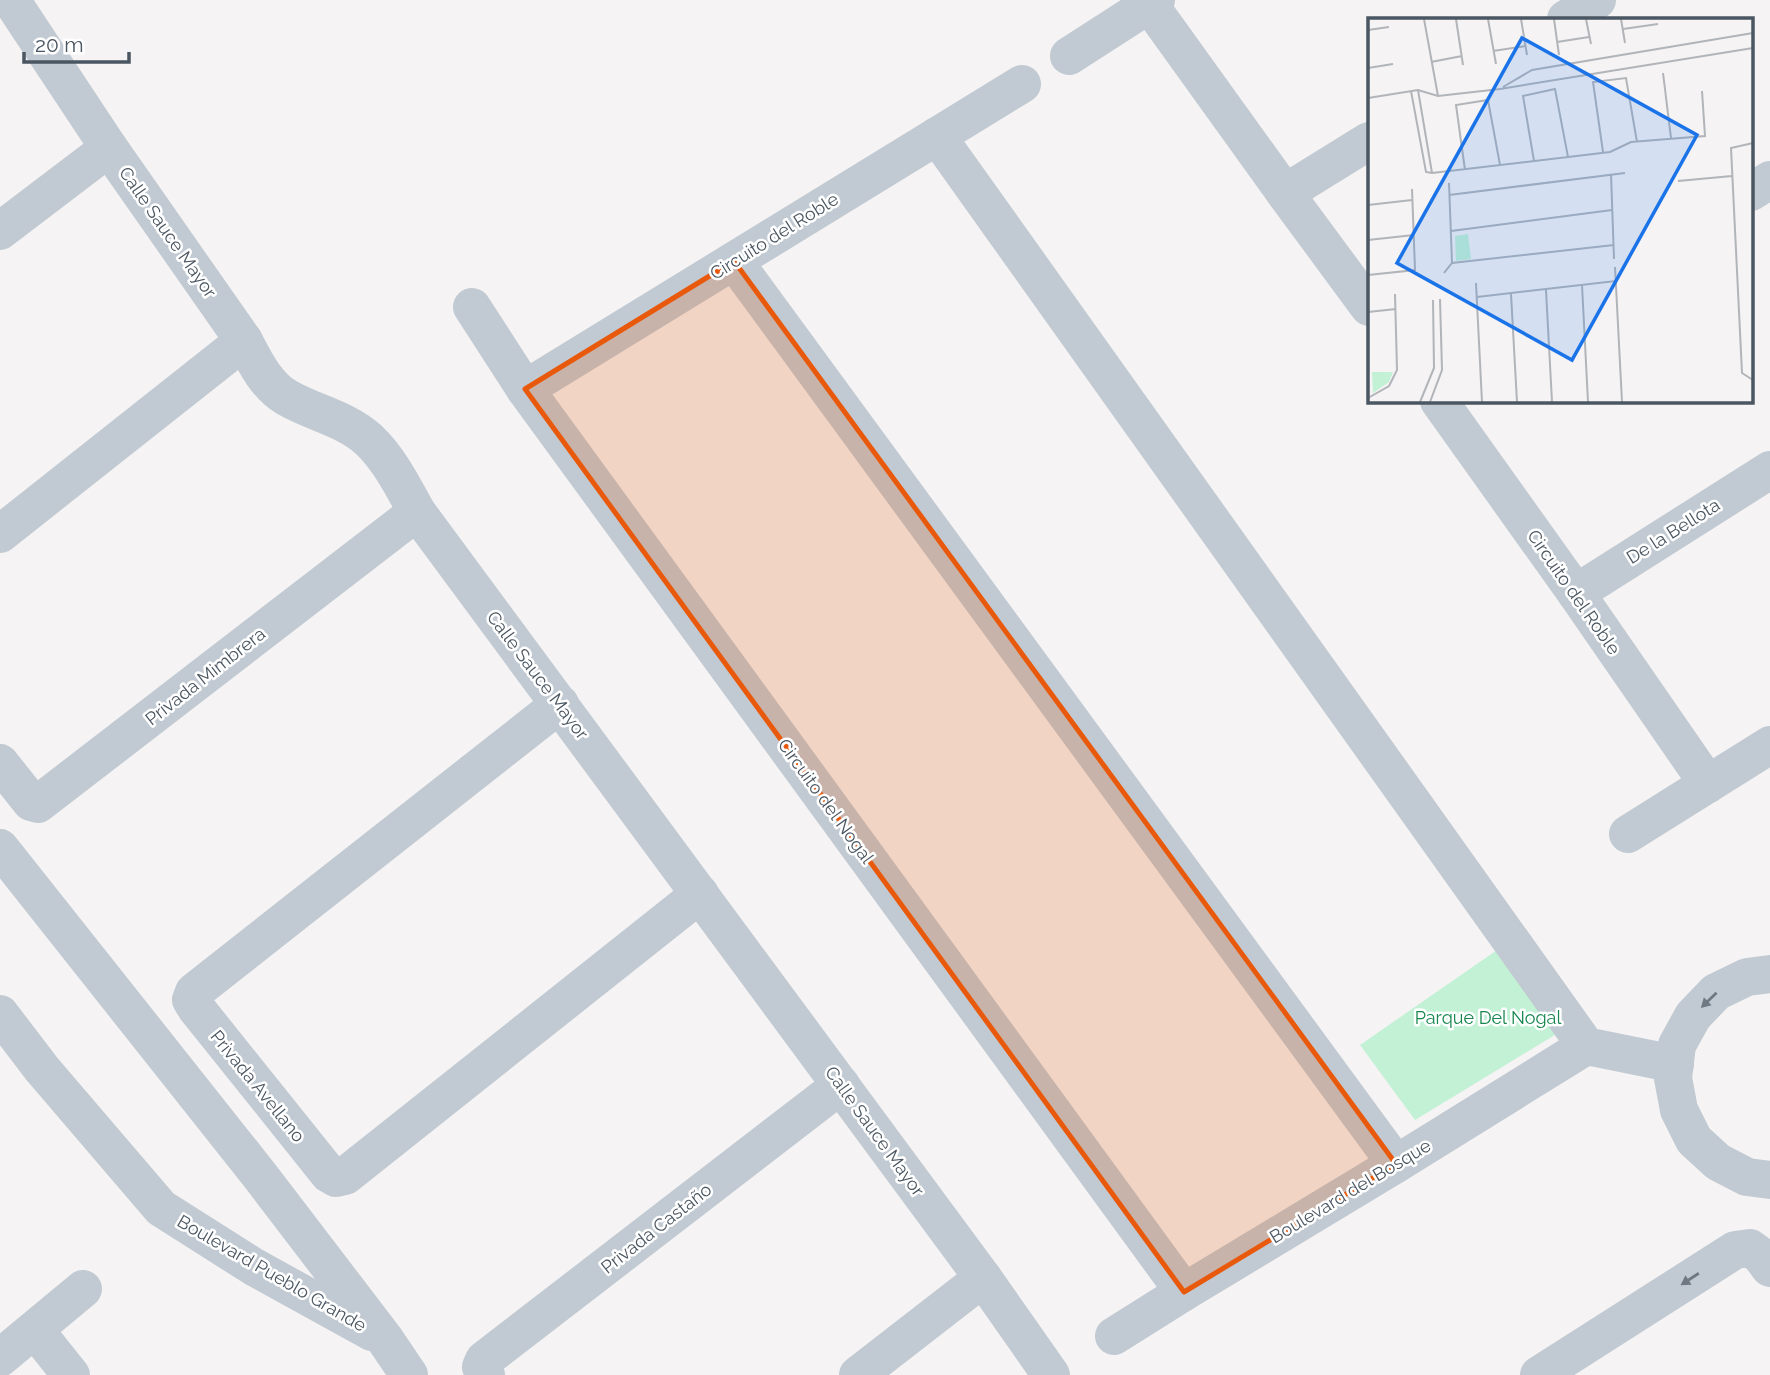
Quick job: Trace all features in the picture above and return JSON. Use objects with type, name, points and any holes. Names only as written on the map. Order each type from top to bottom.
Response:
[{"type":"street","name":"Calle Sauce Mayor","points":[[11,0],[109,148],[244,341],[262,374],[285,396],[342,421],[368,439],[391,467],[417,512],[841,1084],[1051,1375]]},
{"type":"street","points":[[1568,18],[1597,0]]},
{"type":"street","points":[[1069,57],[1153,2],[1285,193],[1368,306]]},
{"type":"street","name":"Circuito del Roble","points":[[525,389],[1022,83]]},
{"type":"street","points":[[937,136],[1586,1046],[1675,1064]]},
{"type":"street","points":[[1285,193],[1368,142]]},
{"type":"street","points":[[0,231],[109,148]]},
{"type":"street","points":[[1752,191],[1770,180]]},
{"type":"street","points":[[734,261],[1396,1164]]},
{"type":"street","name":"Circuito del Nogal","points":[[472,307],[525,389],[1184,1292]]},
{"type":"street","points":[[0,534],[244,341]]},
{"type":"street","name":"Circuito del Roble","points":[[1440,402],[1576,593],[1707,784]]},
{"type":"street","name":"De la Bellota","points":[[1576,593],[1770,470]]},
{"type":"street","name":"Privada Mimbrera","points":[[0,763],[31,802],[38,804],[417,512]]},
{"type":"street","name":"Privada Avellano","points":[[560,704],[194,992],[191,1000],[196,1009],[329,1174],[336,1178],[345,1176],[700,894]]},
{"type":"street","points":[[1628,834],[1770,745]]},
{"type":"street","points":[[0,848],[261,1177],[384,1338],[409,1375]]},
{"type":"street","points":[[1770,974],[1747,977],[1716,992],[1693,1016],[1678,1045],[1673,1078],[1679,1110],[1694,1140],[1718,1163],[1747,1177],[1770,1180]]},
{"type":"street","name":"Boulevard Pueblo Grande","points":[[0,1014],[41,1069],[161,1208],[254,1267],[384,1338]]},
{"type":"street","name":"Boulevard del Bosque","points":[[1114,1336],[1586,1046]]},
{"type":"street","name":"Privada Castaño","points":[[486,1375],[481,1367],[484,1360],[841,1084]]},
{"type":"street","points":[[1544,1374],[1735,1250],[1750,1248],[1761,1256],[1770,1268]]},
{"type":"street","points":[[858,1375],[983,1278]]},
{"type":"street","points":[[0,1357],[83,1289]]},
{"type":"street","points":[[35,1330],[71,1375]]},
{"type":"highlighted area","points":[[734,261],[1396,1164],[1184,1292],[525,389]]},
{"type":"green space","name":"Parque Del Nogal","points":[[1500,948],[1563,1030],[1415,1120],[1360,1045]]}]
